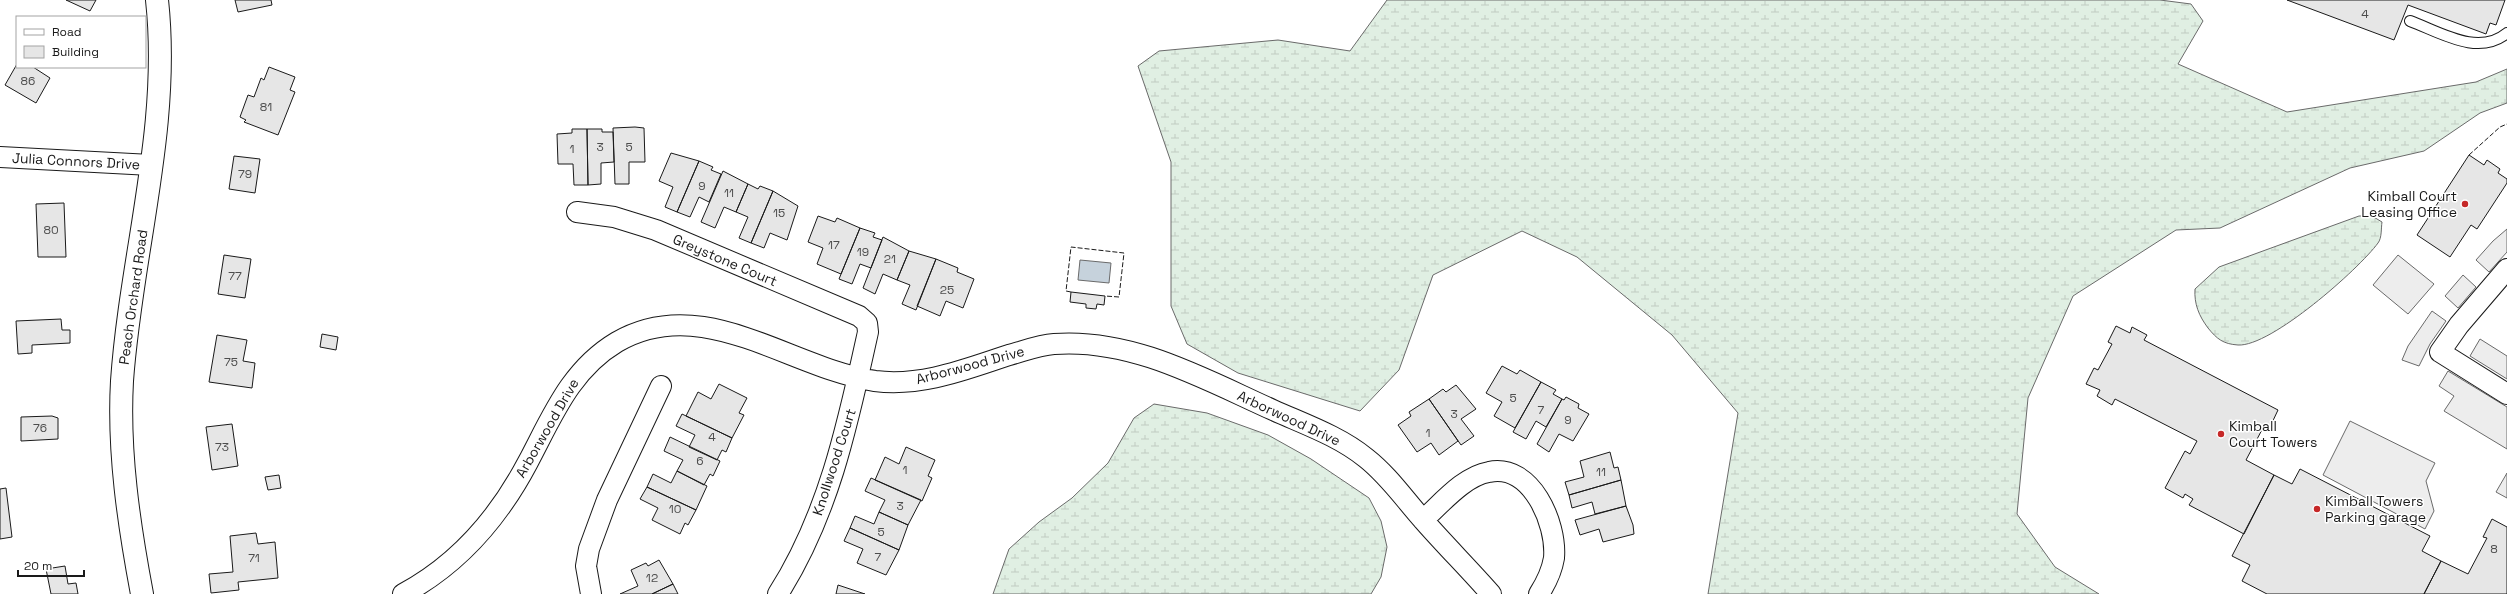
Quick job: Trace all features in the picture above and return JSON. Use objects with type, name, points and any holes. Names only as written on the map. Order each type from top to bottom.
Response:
[{"type":"street","name":"Peach Orchard Road","points":[[142,594],[125,477],[121,410],[125,348],[159,106],[161,61],[157,0]]},
{"type":"street","name":"Julia Connors Drive","points":[[0,157],[151,165]]},
{"type":"street","name":"Greystone Court","points":[[577,212],[607,216],[656,230],[859,316],[867,323]]},
{"type":"street","points":[[2507,269],[2459,325],[2440,352],[2507,394]]},
{"type":"street","name":"Knollwood Court","points":[[778,594],[807,542],[826,495],[847,430],[868,332],[867,323]]},
{"type":"street","name":"Arborwood Drive","points":[[403,594],[449,565],[484,529],[527,465],[570,384],[593,359],[626,337],[664,326],[703,325],[858,378],[897,383],[924,380],[1053,344],[1085,344],[1135,353],[1183,370],[1346,444],[1376,466],[1491,594]]},
{"type":"street","points":[[591,594],[586,566],[589,549],[607,500],[661,386]]},
{"type":"street","points":[[1423,520],[1478,476],[1495,471],[1514,475],[1537,497],[1543,507],[1552,530],[1553,562],[1539,594]]},
{"type":"lane","points":[[2410,21],[2472,44],[2487,43],[2507,33]]},
{"type":"green space","points":[[1387,0],[2160,0],[2191,4],[2203,21],[2178,64],[2287,112],[2476,82],[2507,69],[2507,103],[2480,113],[2424,151],[2350,168],[2220,228],[2176,230],[2073,296],[2028,398],[2017,514],[2055,567],[2099,594],[1708,594],[1738,413],[1672,335],[1577,257],[1522,231],[1433,275],[1399,370],[1360,411],[1238,373],[1187,344],[1171,306],[1171,162],[1138,66],[1159,51],[1278,40],[1350,51]]},
{"type":"green space","points":[[2359,216],[2372,216],[2382,222],[2381,236],[2378,243],[2353,270],[2292,320],[2271,334],[2253,342],[2238,345],[2221,340],[2208,328],[2198,310],[2195,300],[2195,289],[2219,267]]},
{"type":"green space","points":[[1154,404],[1207,413],[1268,435],[1311,459],[1369,498],[1381,521],[1387,547],[1381,577],[1371,594],[993,594],[1009,549],[1039,522],[1072,498],[1108,463],[1134,418]]},
{"type":"shaded area","points":[[2507,229],[2507,252],[2489,272],[2476,260],[2493,241]]},
{"type":"shaded area","points":[[2398,255],[2434,284],[2408,314],[2373,285]]},
{"type":"shaded area","points":[[1080,260],[1111,263],[1109,283],[1078,280]]},
{"type":"shaded area","points":[[2463,275],[2476,287],[2458,308],[2445,296]]},
{"type":"shaded area","points":[[2432,311],[2446,321],[2430,344],[2419,366],[2402,360],[2408,346]]},
{"type":"shaded area","points":[[2480,339],[2507,356],[2507,379],[2470,356]]},
{"type":"shaded area","points":[[2448,371],[2507,407],[2507,449],[2444,411],[2454,396],[2439,386]]},
{"type":"shaded area","points":[[2350,421],[2435,463],[2426,481],[2434,511],[2425,529],[2323,475]]},
{"type":"shaded area","points":[[2507,473],[2507,498],[2496,492]]},
{"type":"building","points":[[66,0],[96,0],[90,11]]},
{"type":"building","points":[[235,0],[271,0],[272,5],[238,12]]},
{"type":"building","points":[[2287,0],[2505,0],[2496,25],[2490,23],[2486,34],[2408,5],[2394,40]]},
{"type":"building","points":[[16,66],[16,68],[35,68],[50,78],[36,103],[5,85]]},
{"type":"building","points":[[269,67],[295,77],[290,90],[295,92],[278,135],[244,122],[246,120],[240,117],[248,95],[254,97],[261,78],[264,80]]},
{"type":"building","points":[[613,128],[644,128],[645,162],[629,162],[629,184],[615,184]]},
{"type":"building","points":[[572,129],[587,129],[588,185],[574,185],[573,164],[558,164],[557,134],[572,133]]},
{"type":"building","points":[[587,129],[602,129],[602,132],[613,132],[614,162],[601,163],[601,184],[588,185]]},
{"type":"building","points":[[671,153],[699,161],[677,212],[665,207],[673,187],[659,181]]},
{"type":"building","name":"Kimball Court Leasing Office","points":[[2469,155],[2484,165],[2487,160],[2500,169],[2498,173],[2507,179],[2507,183],[2477,229],[2471,225],[2450,257],[2417,235]]},
{"type":"building","points":[[234,156],[260,159],[255,193],[229,189]]},
{"type":"building","points":[[699,161],[713,167],[711,170],[721,174],[709,202],[699,197],[690,217],[677,212]]},
{"type":"building","points":[[723,171],[748,184],[736,212],[724,207],[715,228],[701,222]]},
{"type":"building","points":[[748,184],[758,189],[760,186],[773,191],[751,243],[739,238],[748,217],[736,212]]},
{"type":"building","points":[[773,191],[798,206],[787,240],[770,233],[764,248],[751,243]]},
{"type":"building","points":[[64,203],[66,257],[38,257],[36,204]]},
{"type":"building","points":[[818,216],[835,222],[837,218],[860,228],[841,274],[817,264],[823,248],[808,242]]},
{"type":"building","points":[[860,228],[875,233],[873,237],[882,240],[871,268],[860,264],[852,284],[839,279]]},
{"type":"building","points":[[883,237],[909,251],[897,280],[883,274],[875,294],[863,288]]},
{"type":"building","points":[[909,251],[936,259],[916,310],[902,304],[910,285],[897,280]]},
{"type":"building","points":[[224,255],[251,259],[245,298],[218,294]]},
{"type":"building","points":[[936,259],[958,268],[957,272],[974,279],[963,308],[946,301],[940,316],[917,306]]},
{"type":"building","points":[[1071,292],[1105,296],[1104,305],[1097,304],[1096,309],[1086,308],[1086,304],[1070,302]]},
{"type":"building","points":[[61,319],[62,330],[70,330],[70,343],[32,345],[32,353],[18,354],[16,321]]},
{"type":"building","name":"Kimball Court Towers","points":[[2116,326],[2130,333],[2132,327],[2147,335],[2144,340],[2278,410],[2270,427],[2265,424],[2246,460],[2274,475],[2244,534],[2189,505],[2193,499],[2185,494],[2183,498],[2165,488],[2185,451],[2190,454],[2197,441],[2115,399],[2112,405],[2097,396],[2100,390],[2086,384],[2094,368],[2098,370],[2112,344],[2108,342]]},
{"type":"building","points":[[322,334],[338,337],[336,350],[320,347]]},
{"type":"building","points":[[217,335],[247,340],[243,361],[255,363],[252,388],[209,382]]},
{"type":"building","points":[[1502,366],[1517,374],[1520,370],[1541,382],[1515,428],[1494,416],[1502,402],[1486,393]]},
{"type":"building","points":[[1541,382],[1556,390],[1553,394],[1562,399],[1546,427],[1536,421],[1526,439],[1513,432]]},
{"type":"building","points":[[719,384],[747,398],[739,413],[744,415],[732,438],[686,416],[698,392],[711,399]]},
{"type":"building","points":[[1456,385],[1476,409],[1461,419],[1474,436],[1461,445],[1429,399],[1443,389],[1446,392]]},
{"type":"building","points":[[1566,397],[1579,404],[1578,408],[1589,414],[1573,441],[1559,434],[1549,452],[1537,444],[1562,399],[1564,400]]},
{"type":"building","points":[[1429,399],[1458,441],[1439,455],[1431,443],[1417,452],[1398,425],[1411,416],[1409,412]]},
{"type":"building","points":[[682,414],[732,438],[726,452],[722,450],[717,460],[689,447],[695,435],[676,426]]},
{"type":"building","points":[[52,416],[58,418],[58,439],[21,441],[21,417]]},
{"type":"building","points":[[232,424],[238,466],[212,470],[206,427]]},
{"type":"building","points":[[670,437],[720,461],[713,476],[710,474],[704,485],[677,471],[683,460],[664,451]]},
{"type":"building","points":[[906,447],[935,460],[928,476],[932,478],[922,501],[875,480],[885,457],[899,464]]},
{"type":"building","points":[[1610,452],[1614,468],[1618,467],[1621,480],[1569,495],[1565,482],[1584,477],[1580,461]]},
{"type":"building","name":"Kimball Towers Parking garage","points":[[2300,469],[2430,536],[2422,551],[2441,561],[2424,594],[2267,594],[2242,581],[2250,565],[2232,556],[2274,475],[2292,484]]},
{"type":"building","points":[[677,471],[707,486],[696,510],[647,487],[653,474],[671,483]]},
{"type":"building","points":[[279,475],[281,488],[268,490],[265,477]]},
{"type":"building","points":[[871,478],[921,500],[908,525],[879,512],[885,500],[865,491]]},
{"type":"building","points":[[1621,480],[1626,506],[1595,514],[1592,502],[1572,508],[1569,495]]},
{"type":"building","points":[[647,487],[696,510],[688,525],[685,523],[680,534],[652,520],[658,508],[640,499]]},
{"type":"building","points":[[6,488],[12,537],[0,539],[0,489]]},
{"type":"building","points":[[1626,506],[1633,525],[1634,534],[1603,542],[1599,529],[1580,535],[1575,520]]},
{"type":"building","points":[[879,512],[908,525],[899,550],[850,528],[855,516],[874,524]]},
{"type":"building","points":[[2492,519],[2507,527],[2507,594],[2424,594],[2441,561],[2468,574],[2487,538],[2483,537]]},
{"type":"building","points":[[850,528],[899,550],[886,575],[857,563],[863,549],[844,541]]},
{"type":"building","points":[[256,533],[258,544],[275,542],[278,578],[238,582],[239,590],[211,593],[209,574],[233,572],[230,536]]},
{"type":"building","points":[[659,560],[673,584],[652,594],[620,594],[638,586],[631,570],[646,563],[648,566]]},
{"type":"building","points":[[65,566],[68,584],[76,583],[78,594],[51,594],[46,569]]},
{"type":"building","points":[[673,584],[678,594],[652,594]]},
{"type":"building","points":[[838,585],[865,594],[836,594]]},
{"type":"fence","points":[[2469,155],[2500,127],[2507,124]]},
{"type":"fence","points":[[1071,292],[1066,291],[1071,247],[1124,253],[1119,297],[1105,296]]},
{"type":"place","name":"Kimball Court Leasing Office","points":[[2465,204]]},
{"type":"place","name":"Kimball Court Towers","points":[[2221,434]]},
{"type":"place","name":"Kimball Towers Parking garage","points":[[2317,509]]}]
